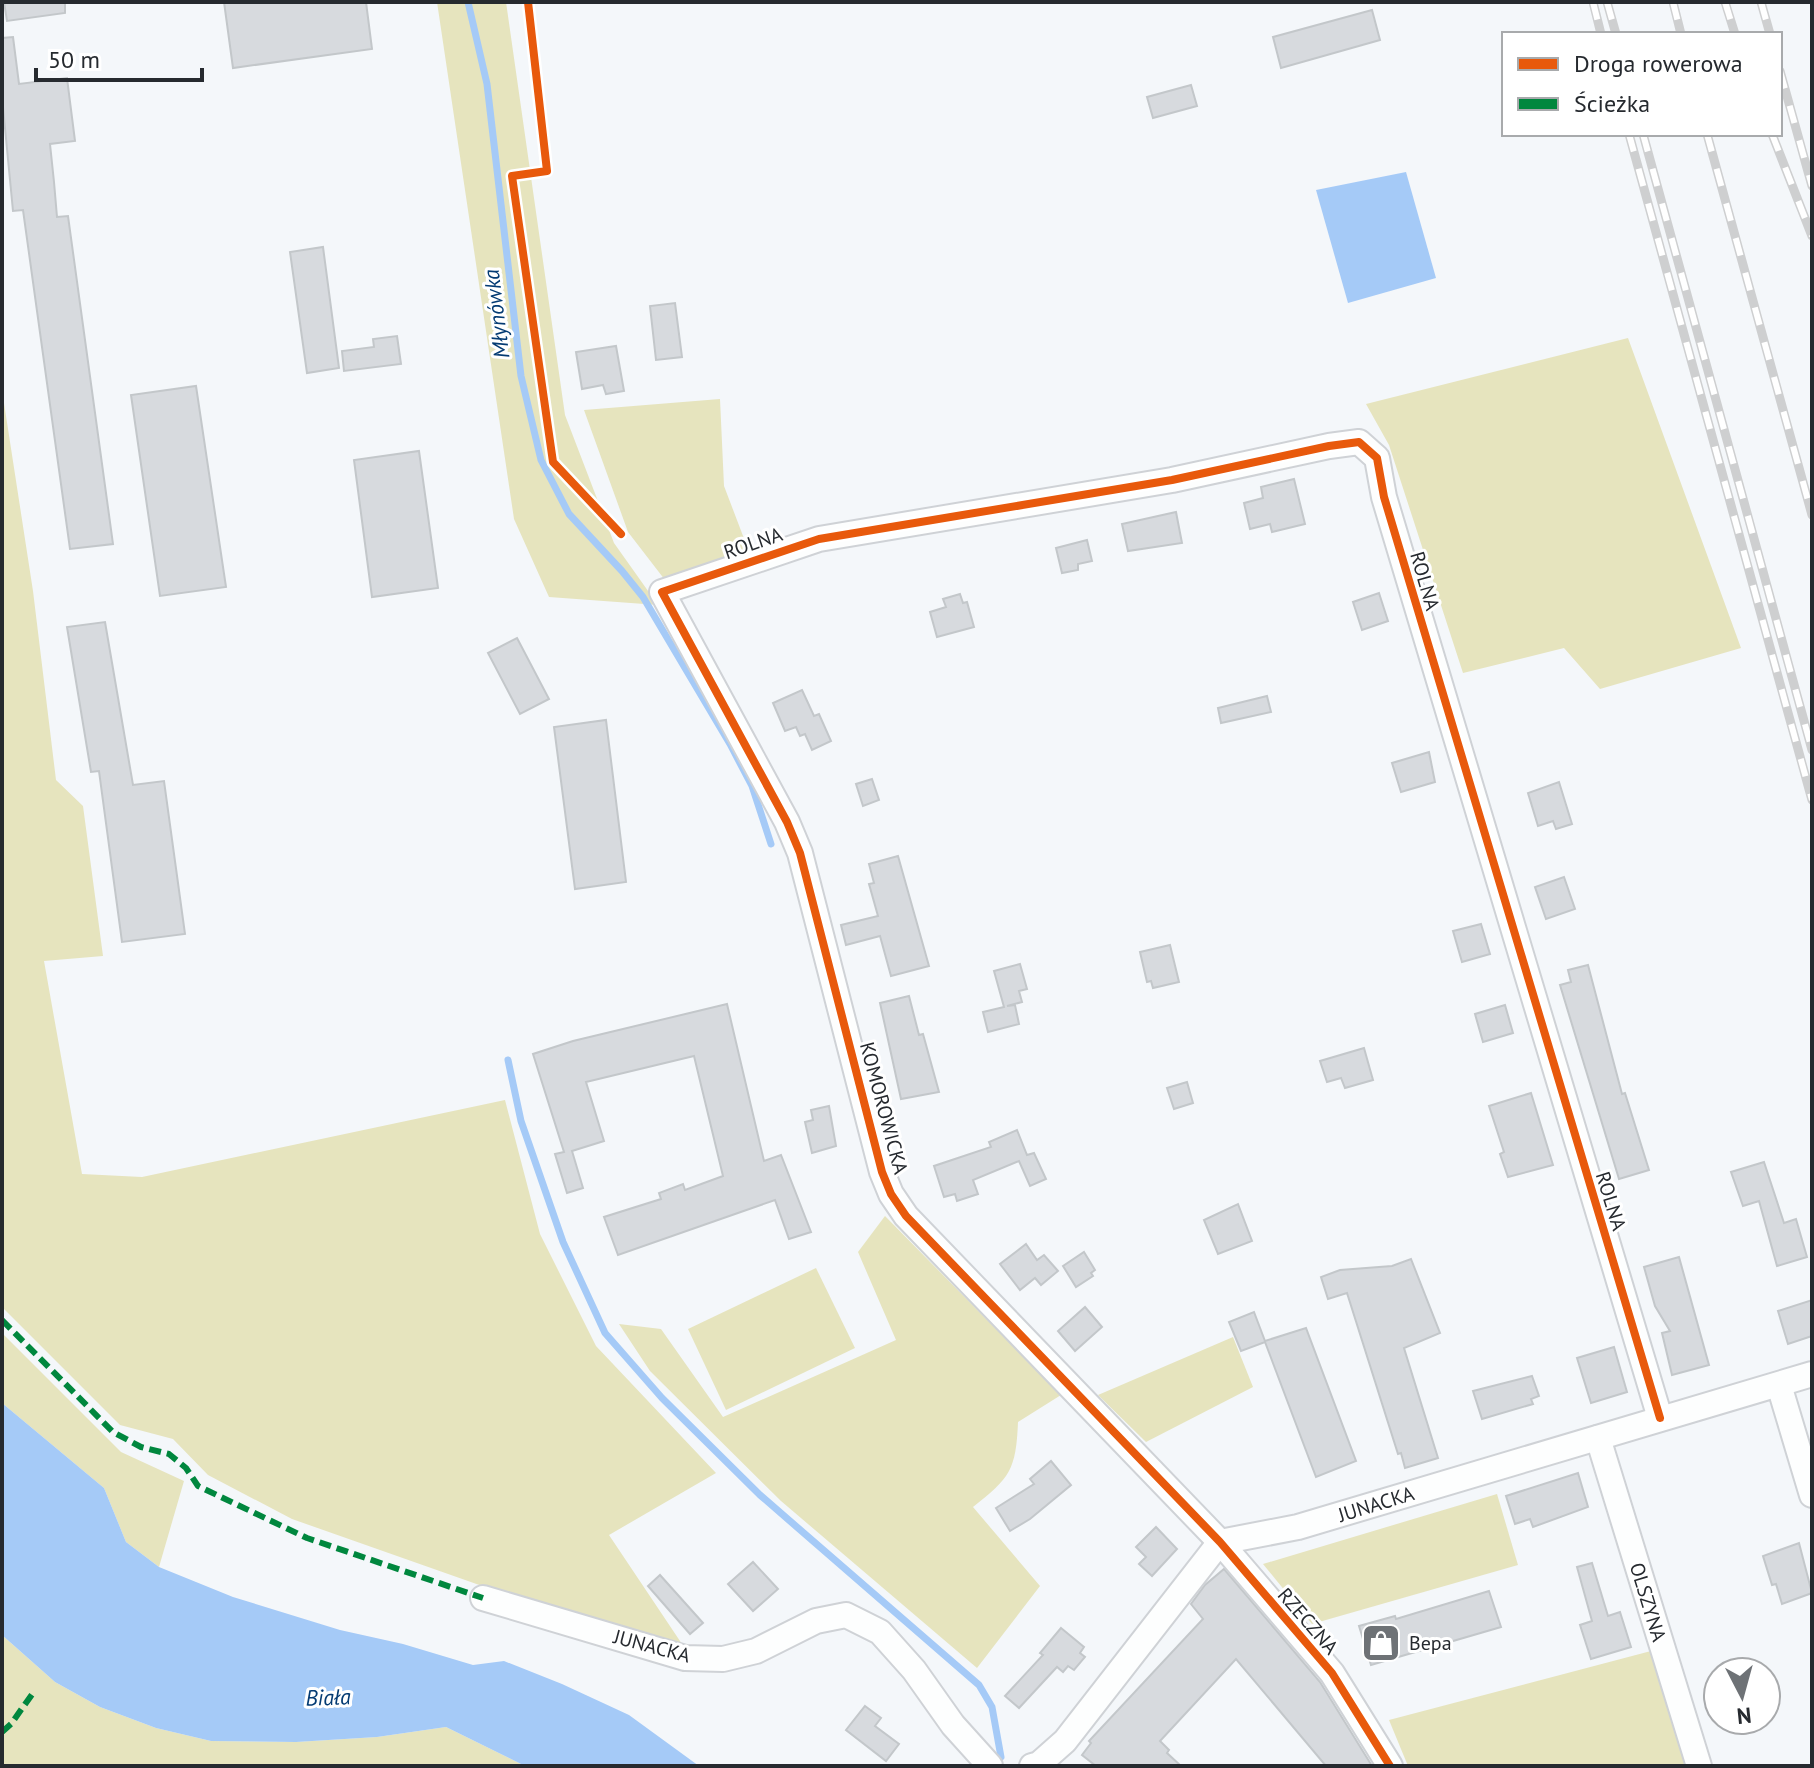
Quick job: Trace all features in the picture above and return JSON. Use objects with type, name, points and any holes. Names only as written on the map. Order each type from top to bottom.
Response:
[{"type":"street","name":"ROLNA","points":[[662,592],[819,539],[1172,480],[1359,442],[1377,458],[1397,543],[1660,1418]]},
{"type":"street","name":"KOMOROWICKA","points":[[662,592],[787,822],[800,853],[882,1172],[891,1194],[906,1216],[1220,1542]]},
{"type":"street","name":"JUNACKA","points":[[1220,1542],[1298,1527],[1812,1374]]},
{"type":"street","points":[[1779,1385],[1812,1495]]},
{"type":"street","name":"OLSZYNA","points":[[1598,1438],[1699,1766]]},
{"type":"street","points":[[1032,1766],[1039,1764],[1065,1741],[1220,1542]]},
{"type":"street","name":"RZECZNA","points":[[1220,1542],[1332,1673],[1390,1766]]},
{"type":"street","name":"JUNACKA","points":[[483,1598],[685,1658],[723,1659],[756,1651],[816,1621],[846,1615],[880,1632],[914,1670],[953,1725],[990,1766]]},
{"type":"shaded area","points":[[437,2],[506,2],[565,415],[614,543],[658,605],[549,597],[514,519]]},
{"type":"shaded area","points":[[1628,338],[1741,648],[1600,689],[1564,648],[1463,673],[1389,445],[1366,404]]},
{"type":"shaded area","points":[[2,390],[33,591],[56,780],[83,806],[103,956],[44,961],[82,1174],[142,1177],[505,1100],[540,1234],[596,1346],[716,1473],[609,1535],[684,1647],[485,1587],[292,1519],[208,1475],[173,1439],[120,1425],[2,1307]]},
{"type":"shaded area","points":[[720,399],[724,486],[748,549],[665,580],[628,532],[584,410]]},
{"type":"shaded area","points":[[885,1216],[1061,1395],[1018,1422],[1009,1472],[973,1507],[1040,1586],[977,1668],[781,1501],[650,1371],[619,1324],[661,1329],[723,1417],[896,1340],[858,1252]]},
{"type":"shaded area","points":[[816,1268],[855,1348],[726,1410],[688,1329]]},
{"type":"shaded area","points":[[2,1333],[121,1452],[184,1481],[159,1567],[126,1542],[104,1488],[2,1403]]},
{"type":"shaded area","points":[[1233,1337],[1253,1387],[1146,1442],[1098,1395]]},
{"type":"shaded area","points":[[1497,1494],[1518,1565],[1312,1624],[1263,1564]]},
{"type":"shaded area","points":[[2,1635],[55,1682],[100,1707],[156,1728],[211,1741],[296,1742],[377,1737],[446,1727],[525,1766],[2,1766]]},
{"type":"shaded area","points":[[1651,1651],[1685,1766],[1408,1766],[1389,1720]]},
{"type":"water","points":[[1406,172],[1436,278],[1348,303],[1316,190]]},
{"type":"water","name":"Biała","points":[[2,1403],[104,1488],[126,1542],[159,1567],[233,1597],[340,1630],[403,1644],[473,1665],[504,1661],[629,1715],[699,1766],[525,1766],[446,1727],[377,1737],[296,1742],[211,1741],[156,1728],[100,1707],[55,1682],[2,1635]]},
{"type":"building","points":[[4,2],[65,2],[65,13],[7,21]]},
{"type":"building","points":[[224,2],[366,2],[372,49],[233,68]]},
{"type":"building","points":[[1372,10],[1380,40],[1281,68],[1273,37]]},
{"type":"building","points":[[13,37],[19,84],[67,78],[75,141],[50,144],[57,217],[68,216],[113,544],[70,549],[23,210],[13,211],[2,97],[2,38]]},
{"type":"building","points":[[1191,85],[1197,106],[1153,118],[1147,97]]},
{"type":"building","points":[[323,247],[339,368],[307,373],[290,252]]},
{"type":"building","points":[[675,303],[682,357],[656,360],[650,306]]},
{"type":"building","points":[[397,336],[401,364],[344,371],[342,351],[374,347],[373,339]]},
{"type":"building","points":[[616,346],[624,391],[606,394],[603,385],[582,389],[576,352]]},
{"type":"building","points":[[196,386],[226,587],[160,596],[131,395]]},
{"type":"building","points":[[419,451],[438,588],[372,597],[354,460]]},
{"type":"building","points":[[1294,479],[1305,524],[1272,532],[1270,524],[1250,529],[1244,503],[1263,498],[1261,487]]},
{"type":"building","points":[[1176,512],[1182,543],[1128,551],[1122,524]]},
{"type":"building","points":[[1087,540],[1092,561],[1078,564],[1078,570],[1062,573],[1056,548]]},
{"type":"building","points":[[1379,593],[1388,621],[1362,630],[1353,602]]},
{"type":"building","points":[[960,594],[963,603],[967,602],[974,627],[937,637],[930,612],[946,607],[943,599]]},
{"type":"building","points":[[105,622],[133,785],[164,781],[185,934],[122,942],[99,771],[91,772],[67,627]]},
{"type":"building","points":[[517,638],[549,699],[520,714],[488,653]]},
{"type":"building","points":[[802,690],[814,716],[819,714],[831,741],[812,750],[805,734],[800,736],[796,727],[785,731],[773,703]]},
{"type":"building","points":[[1267,696],[1271,712],[1221,723],[1218,708]]},
{"type":"building","points":[[606,720],[626,882],[575,889],[554,727]]},
{"type":"building","points":[[1429,752],[1435,782],[1401,792],[1392,763]]},
{"type":"building","points":[[872,779],[879,800],[863,806],[856,784]]},
{"type":"building","points":[[1559,782],[1572,824],[1556,829],[1553,821],[1538,826],[1528,793]]},
{"type":"building","points":[[898,856],[929,966],[891,976],[880,936],[846,945],[841,925],[878,916],[869,884],[874,883],[869,864]]},
{"type":"building","points":[[1564,877],[1575,909],[1546,919],[1535,887]]},
{"type":"building","points":[[1481,924],[1490,954],[1462,962],[1453,931]]},
{"type":"building","points":[[1170,945],[1179,982],[1153,988],[1151,981],[1147,982],[1140,952]]},
{"type":"building","points":[[1020,964],[1027,989],[1019,991],[1022,1002],[1007,1006],[1015,1005],[1019,1024],[988,1032],[983,1012],[1004,1007],[994,971]]},
{"type":"building","points":[[1588,965],[1622,1094],[1625,1093],[1649,1170],[1619,1179],[1560,985],[1571,982],[1568,970]]},
{"type":"building","points":[[909,996],[939,1092],[901,1099],[880,1003]]},
{"type":"building","points":[[727,1004],[764,1161],[781,1155],[811,1232],[789,1239],[775,1200],[618,1255],[604,1217],[661,1199],[659,1193],[683,1184],[685,1190],[723,1176],[694,1056],[586,1082],[604,1141],[572,1151],[583,1188],[567,1193],[555,1154],[564,1152],[533,1054],[573,1041]]},
{"type":"building","points":[[1505,1005],[1513,1033],[1483,1042],[1475,1014]]},
{"type":"building","points":[[1364,1048],[1373,1080],[1345,1088],[1341,1078],[1327,1082],[1320,1061]]},
{"type":"building","points":[[1187,1082],[1193,1103],[1174,1109],[1167,1088]]},
{"type":"building","points":[[1531,1093],[1553,1165],[1508,1177],[1500,1154],[1504,1152],[1489,1106]]},
{"type":"building","points":[[829,1106],[836,1146],[812,1153],[805,1122],[813,1120],[811,1110]]},
{"type":"building","points":[[1017,1130],[1027,1155],[1034,1153],[1046,1179],[1030,1186],[1019,1161],[973,1180],[978,1194],[957,1201],[955,1194],[944,1197],[934,1166],[991,1147],[989,1142]]},
{"type":"building","points":[[1764,1162],[1784,1223],[1796,1219],[1807,1257],[1777,1266],[1759,1201],[1743,1206],[1731,1172]]},
{"type":"building","points":[[1238,1204],[1252,1241],[1218,1254],[1204,1220]]},
{"type":"building","points":[[1026,1244],[1037,1260],[1044,1255],[1058,1271],[1041,1285],[1035,1278],[1020,1290],[1000,1264]]},
{"type":"building","points":[[1084,1252],[1095,1270],[1091,1273],[1093,1276],[1076,1287],[1063,1266]]},
{"type":"building","points":[[1679,1257],[1709,1365],[1672,1375],[1662,1333],[1670,1331],[1655,1306],[1644,1267]]},
{"type":"building","points":[[1411,1259],[1440,1333],[1404,1348],[1438,1458],[1405,1468],[1347,1293],[1328,1299],[1321,1277],[1340,1270],[1392,1266]]},
{"type":"building","points":[[1812,1300],[1812,1336],[1788,1344],[1778,1311]]},
{"type":"building","points":[[1085,1307],[1102,1327],[1075,1351],[1058,1331]]},
{"type":"building","points":[[1254,1312],[1265,1341],[1306,1328],[1356,1461],[1316,1477],[1265,1342],[1241,1351],[1229,1322]]},
{"type":"building","points":[[1614,1347],[1627,1392],[1591,1403],[1577,1358]]},
{"type":"building","points":[[1532,1376],[1539,1396],[1531,1399],[1533,1404],[1482,1419],[1473,1391]]},
{"type":"building","points":[[1051,1461],[1071,1485],[1030,1519],[1010,1531],[996,1508],[1034,1484],[1030,1479]]},
{"type":"building","points":[[1578,1473],[1588,1507],[1533,1527],[1530,1519],[1515,1524],[1506,1496]]},
{"type":"building","points":[[1156,1527],[1177,1549],[1152,1576],[1139,1564],[1146,1557],[1136,1547]]},
{"type":"building","points":[[1799,1543],[1812,1593],[1782,1604],[1763,1556]]},
{"type":"building","points":[[753,1562],[778,1589],[753,1611],[728,1584]]},
{"type":"building","points":[[1592,1563],[1608,1616],[1620,1612],[1631,1647],[1591,1659],[1580,1625],[1592,1621],[1577,1567]]},
{"type":"building","points":[[1224,1569],[1320,1682],[1372,1766],[1326,1766],[1236,1659],[1160,1741],[1181,1766],[1096,1766],[1082,1755],[1091,1743],[1089,1741],[1203,1619],[1191,1604],[1205,1585]]},
{"type":"building","points":[[660,1575],[703,1623],[690,1634],[648,1586]]},
{"type":"building","points":[[1489,1591],[1501,1627],[1371,1665],[1359,1626],[1395,1616],[1396,1619]]},
{"type":"building","points":[[1061,1628],[1084,1647],[1080,1653],[1085,1657],[1074,1670],[1068,1666],[1063,1672],[1057,1667],[1019,1708],[1005,1696],[1043,1655],[1040,1653]]},
{"type":"building","points":[[865,1706],[881,1718],[875,1726],[899,1744],[886,1761],[846,1730]]},
{"type":"waterway","name":"Młynówka","points":[[468,2],[487,84],[521,376],[541,460],[569,514],[643,597],[752,786],[771,844]]},
{"type":"waterway","points":[[508,1060],[521,1121],[563,1242],[605,1333],[662,1398],[760,1495],[979,1685],[992,1707],[1001,1757]]},
{"type":"railway","points":[[1593,2],[1600,32]]},
{"type":"railway","points":[[1607,2],[1615,32]]},
{"type":"railway","points":[[1673,2],[1680,32]]},
{"type":"railway","points":[[1725,2],[1734,32]]},
{"type":"railway","points":[[1761,2],[1769,32]]},
{"type":"railway","points":[[1782,78],[1812,186]]},
{"type":"railway","points":[[1630,136],[1812,800]]},
{"type":"railway","points":[[1644,136],[1812,750]]},
{"type":"railway","points":[[1708,136],[1812,515]]},
{"type":"railway","points":[[1773,136],[1812,236]]},
{"type":"marked path","points":[[2,1320],[113,1432],[141,1447],[169,1454],[186,1468],[198,1486],[307,1538],[483,1598]]},
{"type":"marked path","points":[[2,1732],[33,1693]]},
{"type":"cycle path","points":[[528,2],[547,171],[512,176],[553,462],[621,534]]},
{"type":"cycle path","points":[[1390,1766],[1332,1673],[1220,1542],[906,1216],[891,1194],[882,1172],[800,853],[787,822],[662,592],[819,539],[1172,480],[1359,442],[1377,458],[1384,497],[1660,1418]]},
{"type":"place","name":"Bepa","points":[[1381,1643]]}]
